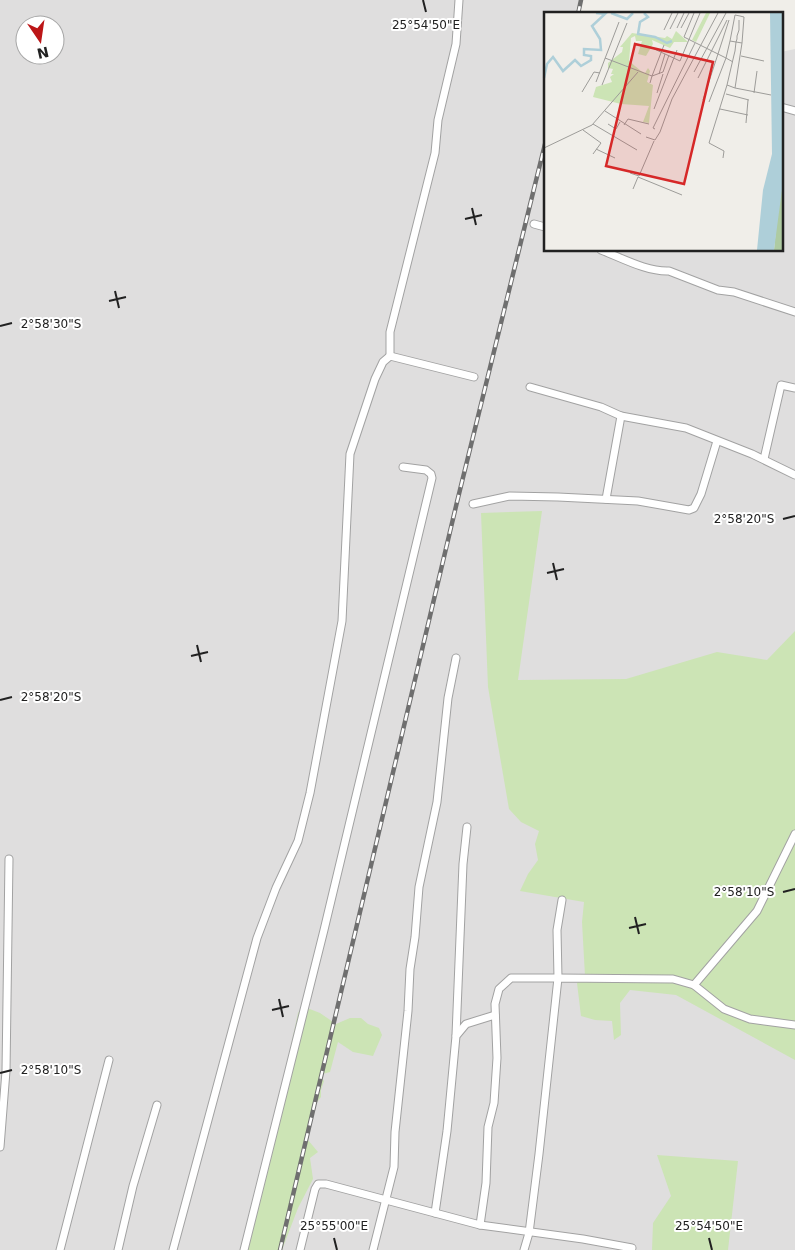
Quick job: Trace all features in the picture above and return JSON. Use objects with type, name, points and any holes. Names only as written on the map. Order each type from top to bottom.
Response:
[{"type":"street","points":[[173,1250],[257,938],[276,888],[298,842],[342,622],[350,454],[374,378],[383,362],[390,356],[390,332],[435,153],[440,112],[455,52],[458,0]]},
{"type":"street","points":[[782,107],[795,111]]},
{"type":"street","points":[[534,224],[544,227]]},
{"type":"street","points":[[604,251],[640,265],[669,271],[718,290],[734,292],[795,312]]},
{"type":"street","points":[[390,356],[474,377]]},
{"type":"street","points":[[764,459],[781,385],[795,388]]},
{"type":"street","points":[[530,387],[601,407],[621,416],[686,428],[764,459],[795,475]]},
{"type":"street","points":[[606,499],[621,416]]},
{"type":"street","points":[[473,504],[510,496],[606,499],[692,509],[701,494],[717,441]]},
{"type":"street","points":[[244,1250],[324,930],[432,478],[432,474],[426,470],[403,467]]},
{"type":"street","points":[[373,1250],[394,1167],[395,1132],[408,1011],[410,969],[418,917],[419,891],[437,802],[448,698],[456,658]]},
{"type":"street","points":[[435,1213],[447,1130],[456,1036],[463,864],[467,827]]},
{"type":"street","points":[[694,985],[757,912],[795,834]]},
{"type":"street","points":[[0,1147],[6,1071],[8,859]]},
{"type":"street","points":[[524,1250],[528,1233],[558,978],[558,930],[562,900]]},
{"type":"street","points":[[480,1225],[486,1183],[488,1127],[494,1103],[497,1058],[495,1015],[498,992],[507,980],[558,978],[674,980],[694,985],[724,1009],[750,1019],[795,1025]]},
{"type":"street","points":[[456,1036],[466,1024],[495,1015]]},
{"type":"street","points":[[60,1250],[109,1060]]},
{"type":"street","points":[[118,1250],[133,1186],[157,1105]]},
{"type":"street","points":[[300,1250],[315,1189],[318,1184],[326,1184],[480,1225],[583,1239],[632,1248]]},
{"type":"shaded area","points":[[0,0],[579,0],[576,12],[544,12],[544,251],[782,251],[782,52],[795,49],[795,1250],[0,1250]]},
{"type":"green space","points":[[542,511],[518,680],[626,679],[717,652],[767,660],[795,631],[795,1060],[676,995],[630,990],[620,1003],[621,1035],[614,1040],[612,1021],[595,1020],[581,1016],[577,983],[585,976],[582,922],[584,902],[520,891],[528,874],[538,860],[535,844],[539,831],[521,822],[509,809],[488,687],[481,513]]},
{"type":"green space","points":[[302,1006],[320,1013],[336,1024],[350,1018],[361,1018],[368,1024],[379,1028],[382,1035],[373,1056],[353,1052],[338,1042],[330,1072],[319,1075],[324,1081],[321,1097],[313,1107],[308,1140],[318,1152],[310,1158],[313,1179],[298,1208],[282,1250],[247,1250],[298,1013]]},
{"type":"green space","points":[[657,1155],[738,1161],[728,1250],[652,1250],[653,1223],[671,1196]]},
{"type":"railway","points":[[578,12],[581,0]]},
{"type":"railway","points":[[280,1250],[457,502],[544,148]]}]
